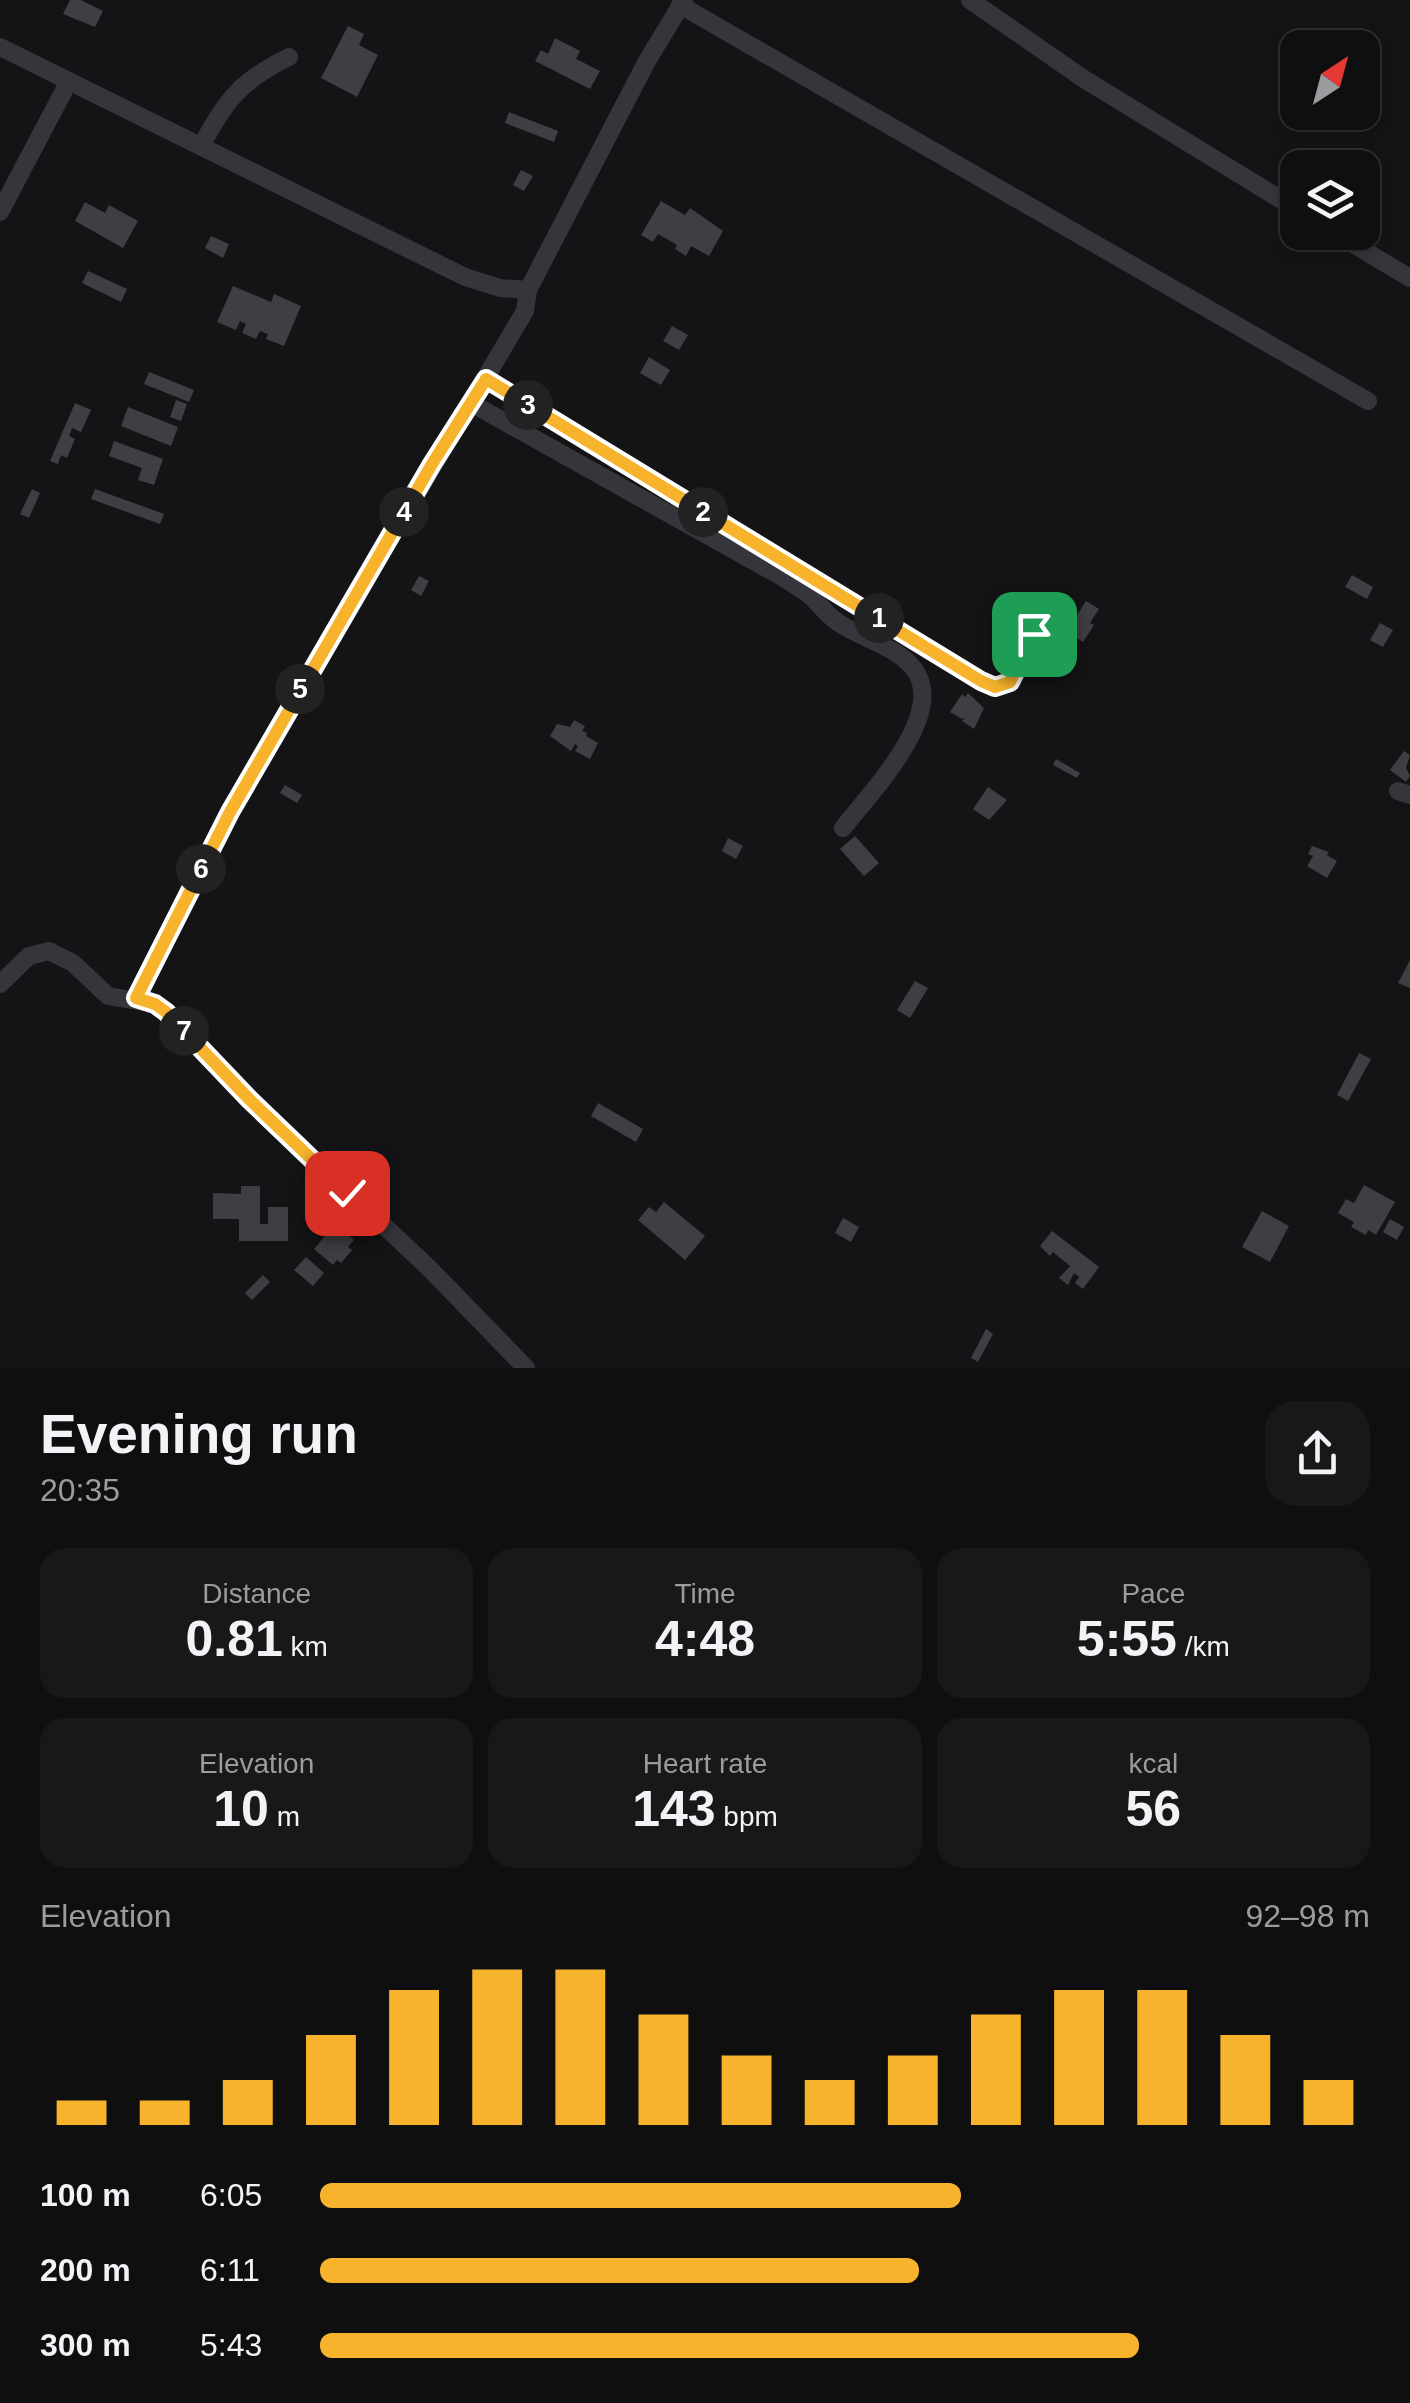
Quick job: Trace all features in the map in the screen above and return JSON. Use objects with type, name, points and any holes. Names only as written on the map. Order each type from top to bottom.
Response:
[{"type":"street","points":[[970,0],[1084,79],[1280,199]]},
{"type":"street","points":[[136,998],[230,812],[526,311],[528,290],[646,61],[682,3],[1368,401]]},
{"type":"street","points":[[0,47],[465,277],[500,288],[528,290]]},
{"type":"street","points":[[202,145],[242,84],[289,57]]},
{"type":"street","points":[[0,212],[69,81]]},
{"type":"street","points":[[1363,250],[1410,278]]},
{"type":"street","points":[[486,379],[981,681],[995,687],[1010,682],[1034,634]]},
{"type":"street","points":[[471,403],[810,595],[834,620],[900,656],[915,670],[923,690],[924,707],[906,746],[844,828]]},
{"type":"street","points":[[0,984],[28,956],[49,951],[73,964],[108,996],[136,998],[166,1012],[250,1100],[428,1268],[526,1368]]},
{"type":"building","points":[[70,0],[81,0],[103,11],[95,27],[63,14]]},
{"type":"building","points":[[348,26],[364,34],[359,45],[378,55],[357,97],[321,78]]},
{"type":"building","points":[[555,38],[580,51],[576,59],[600,71],[590,89],[535,61],[541,50],[548,54]]},
{"type":"building","points":[[509,112],[558,131],[554,142],[505,123]]},
{"type":"building","points":[[521,170],[533,176],[524,191],[513,185]]},
{"type":"building","points":[[661,201],[685,215],[690,208],[723,231],[709,256],[691,246],[686,256],[675,249],[677,245],[658,234],[653,242],[641,235]]},
{"type":"building","points":[[85,202],[105,213],[109,205],[138,221],[123,248],[75,221]]},
{"type":"building","points":[[211,236],[229,244],[223,258],[205,248]]},
{"type":"building","points":[[88,271],[127,289],[121,302],[82,283]]},
{"type":"building","points":[[233,286],[271,302],[274,294],[301,306],[284,346],[266,339],[268,334],[260,331],[256,339],[242,333],[246,324],[240,321],[236,330],[217,322]]},
{"type":"building","points":[[672,326],[688,335],[679,350],[663,341]]},
{"type":"building","points":[[649,357],[670,370],[661,385],[640,373]]},
{"type":"building","points":[[149,372],[194,390],[189,402],[144,384]]},
{"type":"building","points":[[176,400],[187,404],[181,421],[170,417]]},
{"type":"building","points":[[75,403],[91,410],[81,432],[72,428],[69,436],[75,439],[67,458],[61,455],[58,464],[50,461]]},
{"type":"building","points":[[128,407],[178,427],[171,446],[121,426]]},
{"type":"building","points":[[114,441],[163,459],[154,485],[138,480],[142,468],[109,456]]},
{"type":"building","points":[[32,489],[40,493],[29,518],[20,514]]},
{"type":"building","points":[[95,489],[164,514],[160,524],[91,499]]},
{"type":"building","points":[[1352,575],[1373,587],[1367,599],[1345,587]]},
{"type":"building","points":[[419,576],[429,581],[421,596],[411,590]]},
{"type":"building","points":[[1086,601],[1099,609],[1083,642],[1060,628],[1071,611],[1077,615]]},
{"type":"building","points":[[1380,623],[1393,630],[1383,647],[1370,640]]},
{"type":"building","points":[[968,693],[984,708],[974,729],[962,721],[965,718],[950,712],[962,694],[965,697]]},
{"type":"building","points":[[574,720],[585,726],[582,731],[598,743],[590,759],[575,751],[575,744],[571,751],[550,736],[557,724],[570,727]]},
{"type":"building","points":[[1404,751],[1410,755],[1406,768],[1410,776],[1406,782],[1390,770]]},
{"type":"building","points":[[1056,759],[1080,773],[1077,778],[1053,765]]},
{"type":"building","points":[[285,785],[302,795],[297,803],[280,793]]},
{"type":"building","points":[[988,787],[1007,800],[989,820],[973,809]]},
{"type":"building","points":[[855,836],[879,863],[864,876],[840,849]]},
{"type":"building","points":[[728,838],[743,846],[736,859],[722,851]]},
{"type":"building","points":[[1312,846],[1329,852],[1327,855],[1337,861],[1327,878],[1307,866],[1313,856],[1308,854]]},
{"type":"building","points":[[1410,960],[1410,988],[1398,983]]},
{"type":"building","points":[[915,981],[928,988],[910,1018],[897,1010]]},
{"type":"building","points":[[1359,1053],[1371,1059],[1348,1101],[1337,1095]]},
{"type":"building","points":[[598,1103],[643,1129],[636,1142],[591,1116]]},
{"type":"building","points":[[1364,1185],[1395,1202],[1376,1235],[1368,1230],[1366,1235],[1351,1227],[1354,1222],[1338,1213],[1346,1199],[1354,1203]]},
{"type":"building","points":[[241,1186],[260,1186],[260,1224],[268,1224],[268,1207],[288,1207],[288,1241],[239,1241],[239,1219],[213,1219],[213,1193],[241,1194]]},
{"type":"building","points":[[664,1202],[705,1236],[685,1260],[638,1220],[649,1207],[656,1212]]},
{"type":"building","points":[[1262,1211],[1289,1226],[1270,1262],[1242,1247]]},
{"type":"building","points":[[843,1218],[859,1227],[851,1242],[835,1233]]},
{"type":"building","points":[[1390,1219],[1404,1227],[1397,1240],[1383,1232]]},
{"type":"building","points":[[335,1224],[354,1240],[348,1247],[352,1250],[341,1263],[337,1260],[333,1265],[314,1249]]},
{"type":"building","points":[[1052,1231],[1099,1267],[1083,1289],[1075,1283],[1079,1277],[1074,1273],[1068,1285],[1059,1278],[1070,1266],[1040,1246]]},
{"type":"building","points":[[306,1257],[324,1273],[313,1286],[294,1270]]},
{"type":"building","points":[[263,1275],[270,1282],[252,1300],[245,1293]]},
{"type":"building","points":[[986,1329],[993,1334],[978,1362],[971,1358]]},
{"type":"route","points":[[347,1193],[166,1012],[136,998],[230,812],[432,464],[486,379],[981,681],[995,687],[1010,682],[1034,634]]}]
